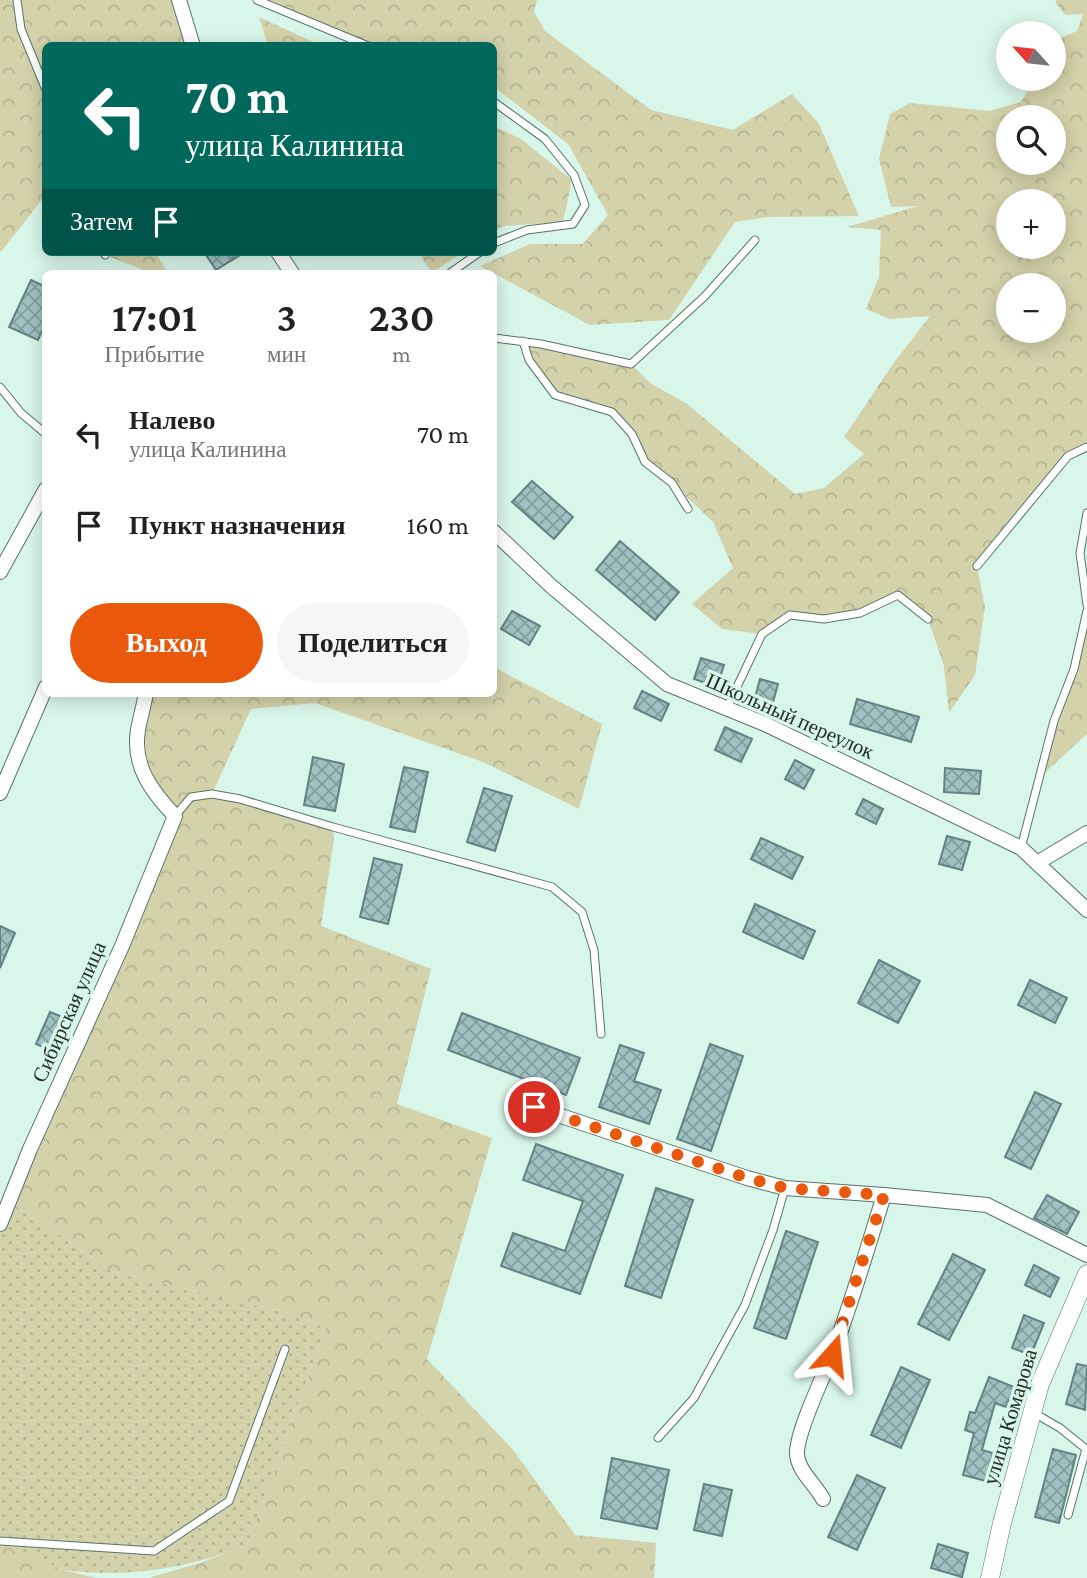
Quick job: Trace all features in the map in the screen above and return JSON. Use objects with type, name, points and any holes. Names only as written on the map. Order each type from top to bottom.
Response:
[{"type":"street","points":[[179,0],[192,42]]},
{"type":"street","points":[[0,572],[42,496]]},
{"type":"street","name":"Школьный переулок","points":[[497,535],[551,586],[667,684],[765,724],[1021,848],[1087,910]]},
{"type":"street","points":[[0,793],[42,696]]},
{"type":"street","points":[[145,697],[137,732],[138,763],[151,791],[175,816]]},
{"type":"street","name":"Сибирская улица","points":[[0,1224],[30,1149],[122,946],[175,816]]},
{"type":"street","points":[[1037,863],[1087,832]]},
{"type":"street","points":[[534,1107],[734,1174],[785,1188],[987,1205],[1087,1255]]},
{"type":"street","points":[[823,1499],[815,1483],[801,1469],[797,1452],[884,1195]]},
{"type":"street","name":"улица Комарова","points":[[990,1578],[1040,1384],[1077,1308],[1087,1274]]},
{"type":"lane","points":[[17,0],[21,29],[42,80]]},
{"type":"lane","points":[[257,0],[358,42]]},
{"type":"lane","points":[[497,104],[545,139],[574,175],[585,205],[573,224],[527,230],[497,242]]},
{"type":"lane","points":[[497,338],[523,341],[631,364],[705,296],[755,240]]},
{"type":"lane","points":[[454,270],[474,256]]},
{"type":"lane","points":[[523,341],[529,360],[555,395],[612,412],[632,434],[645,462],[672,483],[688,509]]},
{"type":"lane","points":[[0,387],[20,413],[42,431]]},
{"type":"lane","points":[[977,566],[1068,456],[1087,447]]},
{"type":"lane","points":[[1087,513],[1080,553],[1087,605]]},
{"type":"lane","points":[[727,709],[762,634],[790,615],[824,619],[860,613],[898,595],[928,619]]},
{"type":"lane","points":[[1021,848],[1054,720],[1074,669],[1087,611]]},
{"type":"lane","points":[[175,816],[191,797],[212,794],[240,799],[344,831],[552,887],[582,912],[594,950],[601,1034]]},
{"type":"lane","points":[[658,1438],[694,1398],[744,1305],[773,1230],[785,1188]]},
{"type":"lane","points":[[0,1541],[154,1550],[229,1501],[285,1349]]},
{"type":"lane","points":[[1032,1412],[1060,1428],[1086,1449],[1068,1515]]},
{"type":"green space","points":[[0,0],[179,0],[192,42],[42,42],[42,200],[0,253]]},
{"type":"green space","points":[[259,0],[537,0],[534,12],[545,31],[651,110],[733,130],[792,94],[819,124],[859,216],[767,217],[735,222],[669,320],[590,325],[497,275],[497,270],[487,270],[480,266],[530,244],[583,244],[608,215],[568,144],[497,89],[497,42],[361,42]]},
{"type":"green space","points":[[1057,0],[1087,0],[1087,447],[1068,456],[977,566],[985,607],[975,675],[949,713],[944,666],[928,619],[898,595],[860,613],[824,619],[790,615],[762,634],[722,629],[692,604],[733,568],[713,522],[672,483],[645,462],[632,434],[612,412],[555,395],[529,360],[523,341],[631,364],[650,383],[687,404],[795,494],[824,488],[864,454],[844,437],[892,365],[930,316],[890,319],[866,309],[879,277],[881,230],[847,227],[918,206],[891,207],[879,159],[890,114],[910,103],[989,111],[996,109],[996,175],[1066,175],[1066,105],[1010,105],[1021,102],[1027,91],[1066,91],[1066,36],[1077,31],[1083,14],[1065,15],[1055,2]]},
{"type":"green space","points":[[259,17],[313,42],[267,42]]},
{"type":"green space","points":[[497,127],[521,139],[572,180],[563,222],[503,226],[497,230]]},
{"type":"green space","points":[[108,256],[157,256],[166,270],[143,270]]},
{"type":"green space","points":[[421,256],[457,256],[436,270],[430,270]]},
{"type":"green space","points":[[1087,611],[1087,734],[1040,777],[1074,669]]},
{"type":"green space","points":[[497,669],[602,724],[579,809],[483,762],[315,703],[251,709],[212,794],[333,827],[334,839],[321,926],[431,969],[397,1104],[492,1138],[427,1359],[514,1451],[575,1535],[656,1543],[654,1578],[148,1578],[200,1563],[247,1545],[326,1328],[289,1313],[112,1271],[10,1202],[175,817],[138,763],[146,697],[497,697]]},
{"type":"green space","points":[[10,1202],[112,1271],[289,1313],[326,1328],[247,1545],[180,1566],[112,1573],[64,1570],[0,1541],[0,1224]]},
{"type":"green space","points":[[0,1541],[63,1570],[97,1578],[0,1578]]},
{"type":"building","points":[[207,256],[239,256],[216,270]]},
{"type":"building","points":[[31,280],[42,285],[42,331],[38,340],[9,327]]},
{"type":"building","points":[[532,481],[573,517],[554,539],[512,502]]},
{"type":"building","points":[[620,541],[679,592],[655,620],[596,570]]},
{"type":"building","points":[[512,611],[540,626],[529,645],[501,629]]},
{"type":"building","points":[[701,658],[724,665],[717,687],[694,679]]},
{"type":"building","points":[[760,679],[778,684],[772,706],[754,701]]},
{"type":"building","points":[[642,691],[669,704],[661,721],[634,708]]},
{"type":"building","points":[[857,699],[919,717],[911,742],[850,724]]},
{"type":"building","points":[[725,727],[752,739],[741,762],[715,750]]},
{"type":"building","points":[[313,757],[344,764],[335,811],[304,805]]},
{"type":"building","points":[[795,760],[814,770],[804,789],[785,779]]},
{"type":"building","points":[[404,767],[428,772],[415,832],[390,827]]},
{"type":"building","points":[[945,768],[981,771],[979,794],[944,792]]},
{"type":"building","points":[[484,788],[512,796],[495,851],[467,842]]},
{"type":"building","points":[[863,799],[883,809],[876,824],[856,814]]},
{"type":"building","points":[[947,836],[970,842],[962,870],[939,864]]},
{"type":"building","points":[[761,838],[803,857],[792,879],[751,859]]},
{"type":"building","points":[[374,858],[402,865],[388,924],[360,917]]},
{"type":"building","points":[[755,904],[815,931],[803,959],[743,932]]},
{"type":"building","points":[[0,926],[15,933],[0,968]]},
{"type":"building","points":[[879,960],[920,981],[898,1023],[858,1003]]},
{"type":"building","points":[[1030,980],[1067,998],[1055,1023],[1018,1005]]},
{"type":"building","points":[[50,1012],[70,1020],[57,1053],[36,1044]]},
{"type":"building","points":[[462,1013],[580,1058],[566,1095],[448,1050]]},
{"type":"building","points":[[710,1044],[743,1056],[711,1151],[677,1139]]},
{"type":"building","points":[[620,1045],[644,1053],[634,1081],[661,1090],[649,1124],[599,1107]]},
{"type":"building","points":[[1035,1092],[1061,1104],[1031,1169],[1005,1157]]},
{"type":"building","points":[[536,1144],[623,1175],[580,1294],[501,1266],[513,1233],[565,1251],[583,1201],[523,1180]]},
{"type":"building","points":[[656,1188],[693,1200],[661,1298],[625,1286]]},
{"type":"building","points":[[1047,1195],[1079,1212],[1067,1234],[1034,1218]]},
{"type":"building","points":[[786,1231],[818,1242],[786,1339],[754,1328]]},
{"type":"building","points":[[953,1254],[985,1270],[949,1340],[918,1324]]},
{"type":"building","points":[[1034,1265],[1059,1278],[1050,1297],[1025,1285]]},
{"type":"building","points":[[1024,1315],[1044,1323],[1031,1355],[1012,1348]]},
{"type":"building","points":[[1077,1364],[1087,1366],[1085,1410],[1066,1404]]},
{"type":"building","points":[[901,1367],[930,1380],[901,1448],[871,1435]]},
{"type":"building","points":[[989,1377],[1014,1387],[1006,1407],[995,1403],[982,1450],[993,1453],[986,1481],[963,1475],[974,1433],[965,1430],[970,1412],[975,1413]]},
{"type":"building","points":[[1053,1449],[1076,1455],[1059,1523],[1035,1517]]},
{"type":"building","points":[[612,1458],[669,1470],[657,1529],[601,1518]]},
{"type":"building","points":[[857,1475],[885,1488],[857,1550],[828,1537]]},
{"type":"building","points":[[704,1484],[732,1490],[722,1536],[694,1530]]},
{"type":"building","points":[[938,1544],[968,1553],[962,1577],[931,1568]]},
{"type":"route","points":[[534,1107],[747,1178],[785,1188],[884,1195],[832,1355]]}]
